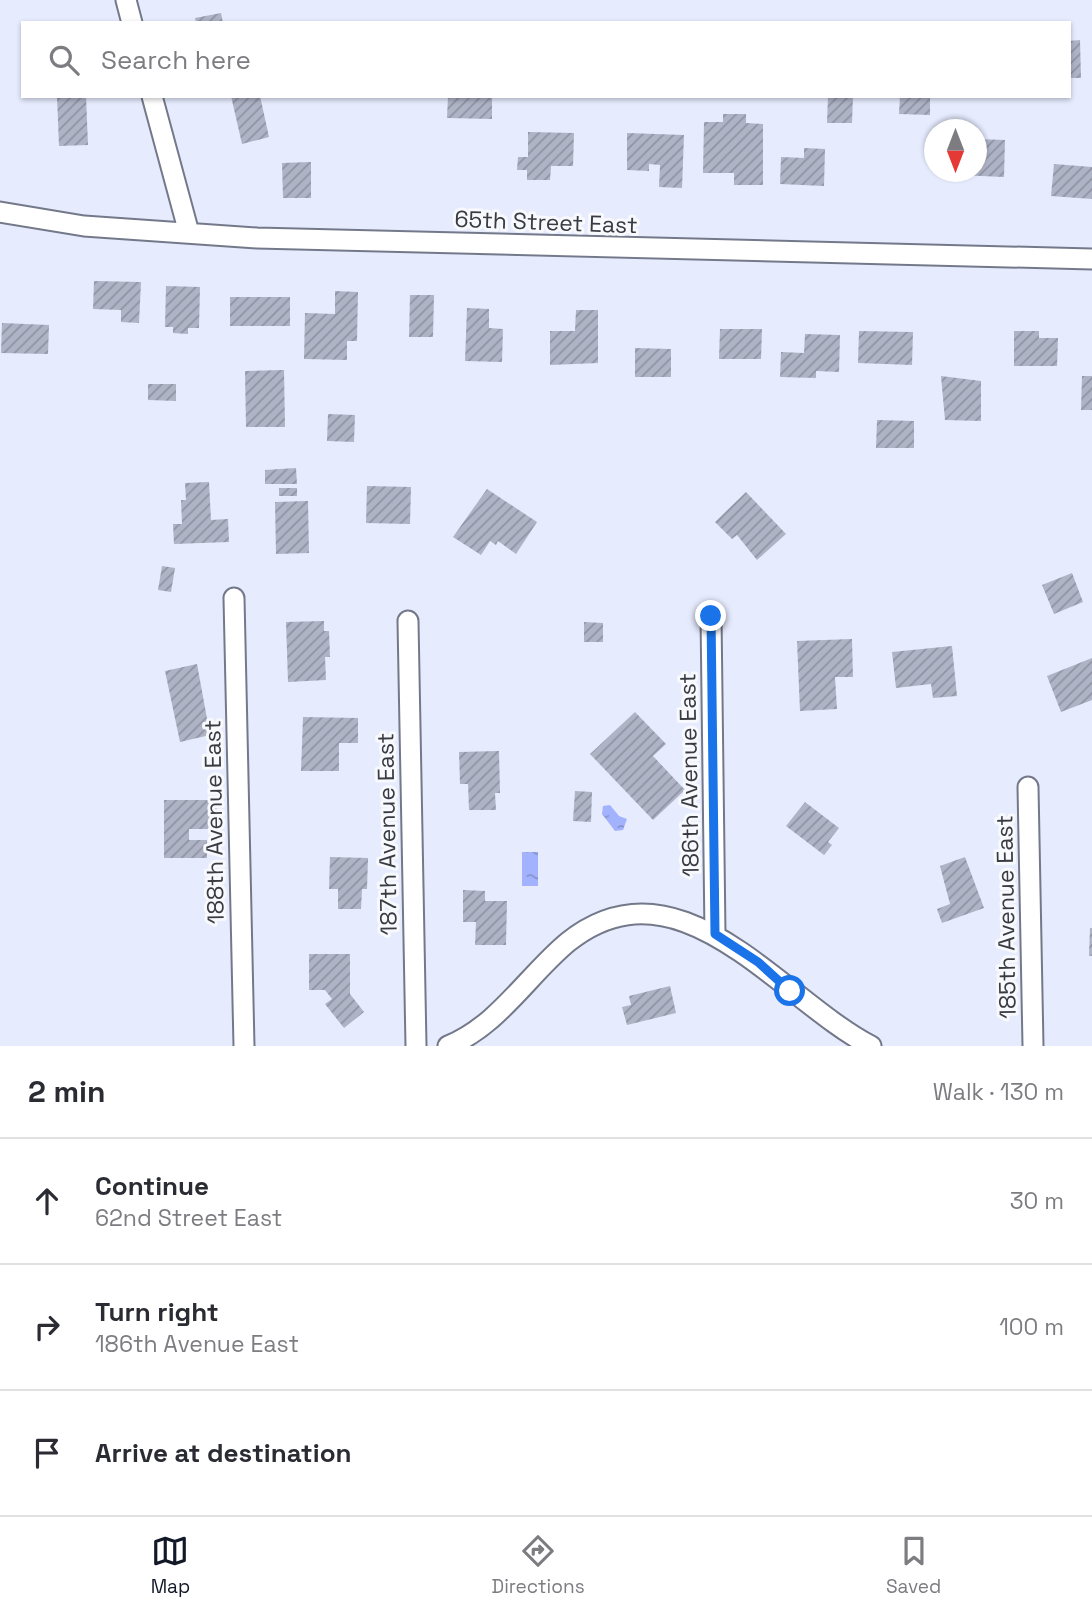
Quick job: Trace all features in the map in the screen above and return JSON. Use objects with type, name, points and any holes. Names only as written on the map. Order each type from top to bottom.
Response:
[{"type":"street","points":[[126,0],[131,21]]},
{"type":"street","points":[[153,98],[190,233]]},
{"type":"street","name":"65th Street East","points":[[0,212],[84,226],[257,238],[1092,259]]},
{"type":"street","name":"188th Avenue East","points":[[234,598],[244,1046]]},
{"type":"street","name":"186th Avenue East","points":[[711,616],[715,934]]},
{"type":"street","name":"187th Avenue East","points":[[408,621],[416,1046]]},
{"type":"street","name":"185th Avenue East","points":[[1028,786],[1033,1046]]},
{"type":"street","points":[[449,1046],[490,1019],[557,951],[587,927],[619,916],[644,915],[683,920],[715,934],[758,962],[790,991],[841,1028],[872,1046]]},
{"type":"water","points":[[610,805],[619,816],[627,819],[623,830],[615,831],[602,814],[603,806]]},
{"type":"water","points":[[522,852],[538,852],[538,886],[522,886]]},
{"type":"building","points":[[221,13],[223,21],[196,21],[195,18]]},
{"type":"building","points":[[1080,40],[1081,78],[1071,78],[1071,41]]},
{"type":"building","points":[[57,98],[86,98],[88,145],[59,146]]},
{"type":"building","points":[[231,98],[260,98],[269,137],[242,144]]},
{"type":"building","points":[[448,98],[492,98],[492,119],[447,118]]},
{"type":"building","points":[[828,98],[853,98],[852,123],[827,123]]},
{"type":"building","points":[[900,98],[930,98],[930,115],[899,114]]},
{"type":"building","points":[[723,114],[746,114],[746,123],[763,124],[763,185],[734,185],[734,173],[703,173],[704,122],[723,122]]},
{"type":"building","points":[[528,132],[574,133],[573,166],[551,166],[550,180],[527,180],[527,170],[517,170],[518,157],[528,157]]},
{"type":"building","points":[[627,133],[684,135],[682,188],[659,187],[660,165],[649,164],[649,171],[627,170]]},
{"type":"building","points":[[987,139],[1005,140],[1004,177],[987,176]]},
{"type":"building","points":[[804,148],[825,149],[824,186],[780,184],[781,157],[804,158]]},
{"type":"building","points":[[311,162],[311,198],[283,198],[282,163]]},
{"type":"building","points":[[1054,164],[1092,167],[1092,199],[1051,196]]},
{"type":"building","points":[[94,281],[141,282],[139,323],[121,322],[121,310],[93,309]]},
{"type":"building","points":[[166,286],[200,287],[199,328],[188,328],[188,334],[173,333],[173,327],[165,327]]},
{"type":"building","points":[[335,291],[358,292],[357,341],[347,341],[347,360],[304,359],[305,313],[335,314]]},
{"type":"building","points":[[410,295],[434,295],[433,337],[409,337]]},
{"type":"building","points":[[230,297],[290,297],[290,326],[230,326]]},
{"type":"building","points":[[467,308],[489,309],[489,328],[503,329],[502,362],[465,361]]},
{"type":"building","points":[[576,310],[598,310],[598,363],[550,365],[550,331],[575,331]]},
{"type":"building","points":[[2,323],[49,325],[48,354],[1,353]]},
{"type":"building","points":[[720,329],[762,329],[761,359],[719,359]]},
{"type":"building","points":[[859,331],[913,332],[912,365],[858,363]]},
{"type":"building","points":[[1014,331],[1039,331],[1039,338],[1058,338],[1057,366],[1014,366]]},
{"type":"building","points":[[805,334],[840,335],[839,372],[816,371],[816,378],[780,377],[781,352],[804,353]]},
{"type":"building","points":[[635,348],[671,349],[671,377],[635,377]]},
{"type":"building","points":[[284,370],[285,427],[246,427],[245,371]]},
{"type":"building","points":[[941,376],[981,381],[981,421],[945,420]]},
{"type":"building","points":[[1082,376],[1092,376],[1092,410],[1081,410]]},
{"type":"building","points":[[148,384],[176,384],[176,401],[148,400]]},
{"type":"building","points":[[328,414],[355,415],[354,442],[327,441]]},
{"type":"building","points":[[877,420],[914,421],[914,448],[876,448]]},
{"type":"building","points":[[296,468],[297,484],[265,484],[265,470]]},
{"type":"building","points":[[209,482],[211,520],[228,519],[229,542],[174,544],[173,524],[182,524],[181,500],[186,500],[185,483]]},
{"type":"building","points":[[367,486],[411,487],[410,524],[366,523]]},
{"type":"building","points":[[279,488],[297,488],[297,496],[279,496]]},
{"type":"building","points":[[487,489],[537,522],[516,554],[498,541],[496,545],[490,541],[481,555],[453,537]]},
{"type":"building","points":[[746,492],[786,534],[757,560],[737,535],[732,539],[715,522]]},
{"type":"building","points":[[308,501],[309,553],[276,554],[275,502]]},
{"type":"building","points":[[162,566],[175,568],[171,592],[158,590]]},
{"type":"building","points":[[1072,573],[1083,602],[1054,614],[1042,585]]},
{"type":"building","points":[[324,621],[324,631],[329,631],[330,657],[325,657],[326,680],[288,682],[286,622]]},
{"type":"building","points":[[584,622],[603,623],[603,642],[584,642]]},
{"type":"building","points":[[852,639],[853,677],[835,677],[837,709],[800,711],[797,641]]},
{"type":"building","points":[[952,646],[957,696],[933,698],[931,684],[896,688],[892,652]]},
{"type":"building","points":[[1092,658],[1092,700],[1061,712],[1047,676]]},
{"type":"building","points":[[197,664],[210,735],[180,742],[165,671]]},
{"type":"building","points":[[635,712],[666,744],[653,756],[685,790],[653,820],[590,754]]},
{"type":"building","points":[[303,717],[358,718],[358,743],[339,743],[339,771],[301,771]]},
{"type":"building","points":[[499,751],[500,793],[495,793],[496,810],[469,810],[468,784],[460,784],[459,752]]},
{"type":"building","points":[[575,791],[592,792],[591,822],[573,821]]},
{"type":"building","points":[[164,800],[217,800],[216,829],[189,829],[189,840],[207,840],[207,858],[164,858]]},
{"type":"building","points":[[805,802],[839,828],[828,842],[832,845],[824,855],[786,826]]},
{"type":"building","points":[[330,857],[368,858],[367,889],[362,889],[361,909],[338,909],[338,889],[329,889]]},
{"type":"building","points":[[965,857],[984,908],[942,923],[937,909],[950,904],[940,866]]},
{"type":"building","points":[[463,890],[485,891],[485,901],[507,901],[506,945],[475,945],[476,922],[463,922]]},
{"type":"building","points":[[1092,928],[1092,956],[1089,956]]},
{"type":"building","points":[[309,954],[350,954],[350,994],[364,1012],[344,1028],[325,1004],[332,999],[325,990],[309,990]]},
{"type":"building","points":[[670,986],[676,1013],[627,1025],[622,1007],[631,1005],[629,996]]},
{"type":"route","points":[[711,616],[715,934],[758,962],[790,991]]}]
